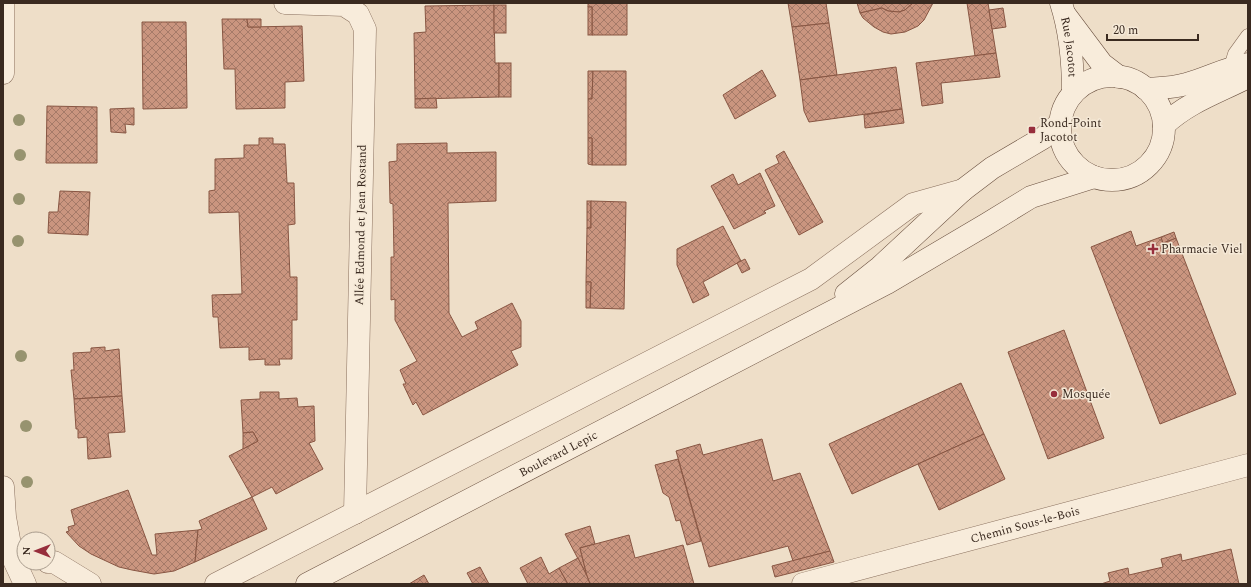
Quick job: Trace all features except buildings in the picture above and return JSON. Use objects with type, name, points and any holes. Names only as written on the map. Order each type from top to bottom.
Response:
[{"type":"street","points":[[3,73],[4,3]]},
{"type":"street","name":"Allée Edmond et Jean Rostand","points":[[285,3],[344,6],[358,14],[365,29],[355,513]]},
{"type":"street","points":[[1063,9],[1102,64],[1118,76]]},
{"type":"street","name":"Rue Jacotot","points":[[1063,9],[1073,70],[1073,92]]},
{"type":"street","points":[[1146,89],[1176,87],[1242,69]]},
{"type":"street","points":[[1164,125],[1173,116],[1242,69]]},
{"type":"street","points":[[1118,76],[1129,79],[1146,89],[1155,99],[1160,109],[1164,125],[1162,142],[1155,158],[1143,170],[1128,178],[1111,181],[1094,178],[1079,169],[1067,156],[1061,140],[1060,123],[1064,107],[1073,92],[1087,83],[1102,77],[1118,76]]},
{"type":"street","points":[[810,324],[880,267],[963,190],[992,168],[1043,138],[1060,123]]},
{"type":"street","points":[[810,324],[887,283],[1031,197],[1094,178]]},
{"type":"street","points":[[216,584],[811,279],[913,204],[963,190]]},
{"type":"street","name":"Boulevard Lepic","points":[[307,584],[810,324]]},
{"type":"street","name":"Chemin Sous-le-Bois","points":[[803,584],[1248,465]]},
{"type":"street","points":[[3,487],[4,517],[12,556],[9,568],[25,584]]},
{"type":"street","points":[[56,563],[90,584]]},
{"type":"lane","points":[[1242,69],[1235,54],[1248,36]]},
{"type":"place","name":"Rond-Point Jacotot","points":[[1032,130]]},
{"type":"place","name":"Pharmacie Viel","points":[[1153,249]]},
{"type":"place","name":"Mosquée","points":[[1054,394]]}]
